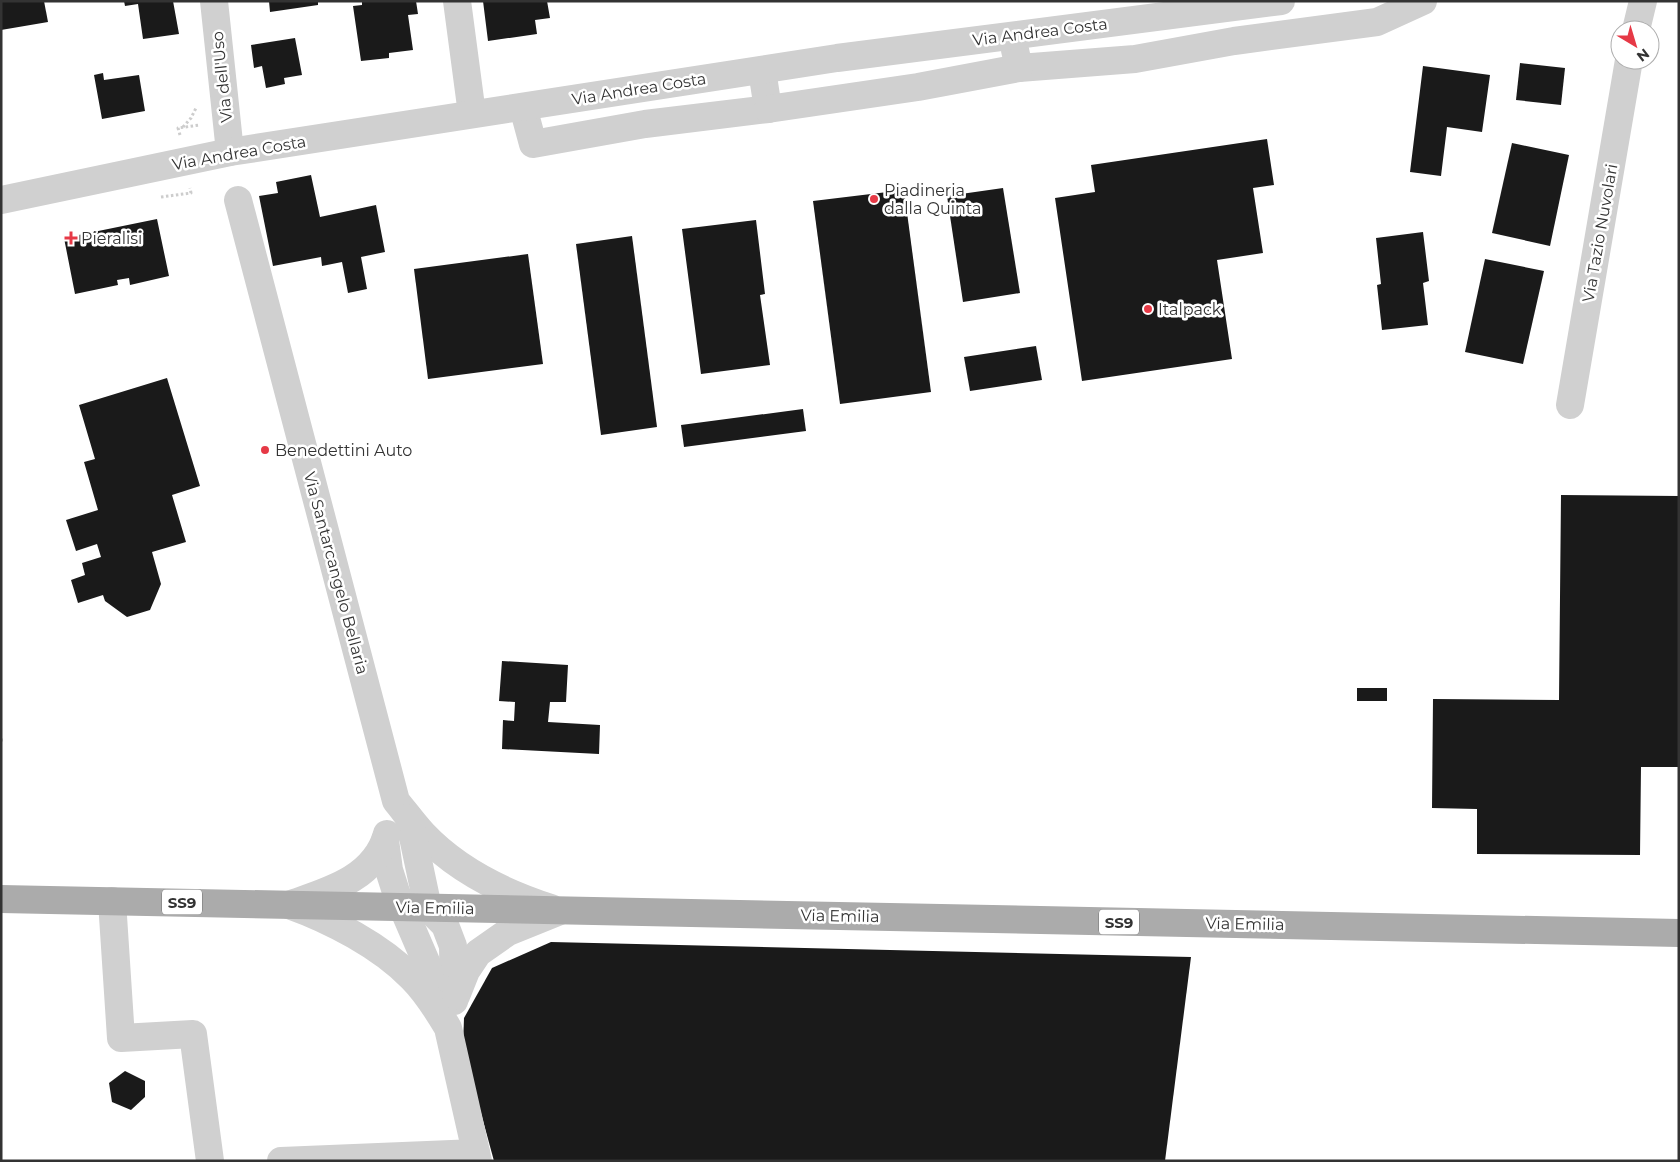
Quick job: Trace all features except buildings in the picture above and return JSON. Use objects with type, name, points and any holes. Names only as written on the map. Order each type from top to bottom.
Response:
[{"type":"main road","name":"Via Emilia","points":[[1,899],[1679,933]]},
{"type":"street","name":"Via dell'Uso","points":[[214,1],[230,152]]},
{"type":"street","points":[[456,1],[472,114]]},
{"type":"street","name":"Via Andrea Costa","points":[[1,200],[230,152],[472,114],[837,58],[1281,1]]},
{"type":"street","points":[[523,107],[533,144],[645,124],[768,110],[918,87],[1019,68],[1135,59],[1234,41],[1377,22],[1423,1]]},
{"type":"street","points":[[1638,20],[1643,1]]},
{"type":"street","points":[[1013,35],[1019,68]]},
{"type":"street","points":[[762,70],[768,110]]},
{"type":"street","name":"Via Tazio Nuvolari","points":[[1570,405],[1628,70]]},
{"type":"street","name":"Via Santarcangelo Bellaria","points":[[238,200],[402,809],[416,908]]},
{"type":"street","points":[[288,905],[323,894],[352,880],[369,866],[402,809]]},
{"type":"street","name":"Via Santarcangelo Bellaria","points":[[402,809],[423,834],[458,864],[494,886],[524,899],[560,911]]},
{"type":"street","points":[[281,1161],[477,1157],[446,1013],[452,946],[445,925],[416,908],[396,892],[389,870],[385,840]]},
{"type":"street","points":[[112,901],[121,1038],[193,1034],[210,1161]]},
{"type":"street","points":[[288,905],[315,914],[385,956],[412,978],[446,1013]]},
{"type":"street","points":[[446,1013],[466,971],[478,953],[508,932],[560,911]]},
{"type":"place","name":"Piadineria dalla Quinta","points":[[874,199]]},
{"type":"place","name":"Pieralisi","points":[[71,238]]},
{"type":"place","name":"Italpack","points":[[1148,309]]},
{"type":"place","name":"Benedettini Auto","points":[[265,450]]}]
